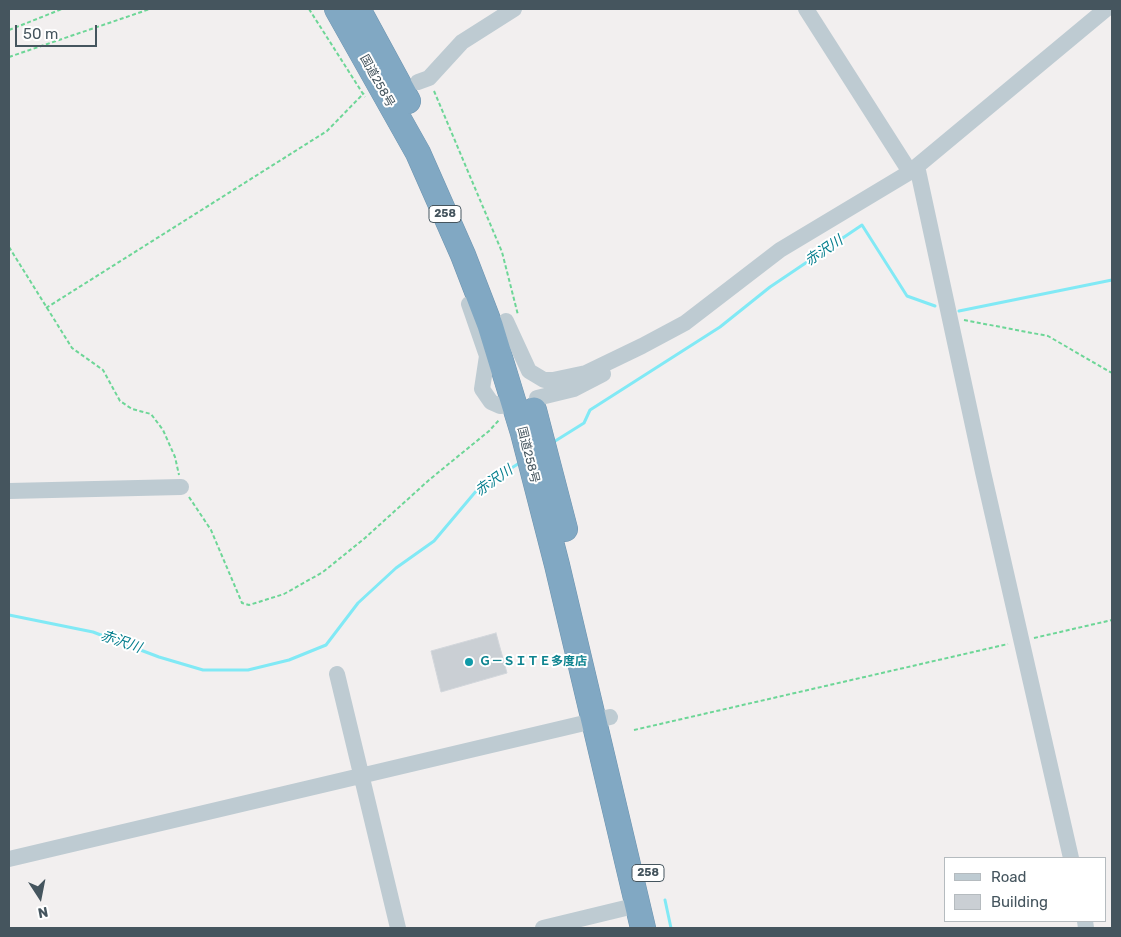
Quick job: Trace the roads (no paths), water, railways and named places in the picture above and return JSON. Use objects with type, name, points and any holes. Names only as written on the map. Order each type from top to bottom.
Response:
[{"type":"highway","name":"国道258号","points":[[337,9],[418,153],[463,255],[531,430]]},
{"type":"highway","name":"国道258号","points":[[358,9],[433,147],[476,244],[513,320],[538,461],[602,718],[661,928]]},
{"type":"highway","name":"国道258号","points":[[602,718],[641,917]]},
{"type":"street","points":[[423,80],[462,42],[514,9]]},
{"type":"street","points":[[806,9],[913,169],[950,320],[1071,857]]},
{"type":"street","points":[[513,320],[529,371],[544,380],[553,380],[586,372],[642,346],[685,323],[780,250],[913,169],[1106,9]]},
{"type":"street","points":[[463,255],[459,270],[460,278],[486,356],[482,390],[491,402],[505,405]]},
{"type":"street","points":[[537,398],[590,382],[642,346]]},
{"type":"street","points":[[9,491],[182,487]]},
{"type":"street","points":[[337,674],[398,928]]},
{"type":"street","points":[[9,859],[602,718]]},
{"type":"street","points":[[543,928],[641,917]]},
{"type":"waterway","name":"赤沢川","points":[[552,443],[584,423],[590,410],[720,327],[770,287],[862,225],[907,296],[935,306]]},
{"type":"waterway","name":"赤沢川","points":[[959,311],[1112,280]]},
{"type":"waterway","name":"赤沢川","points":[[9,615],[93,632],[159,657],[203,670],[248,670],[289,660],[326,645],[358,603],[396,568],[434,541],[477,490],[521,462]]},
{"type":"waterway","points":[[665,900],[671,928]]},
{"type":"place","name":"Ｇ－ＳＩＴＥ多度店","points":[[469,662]]}]
